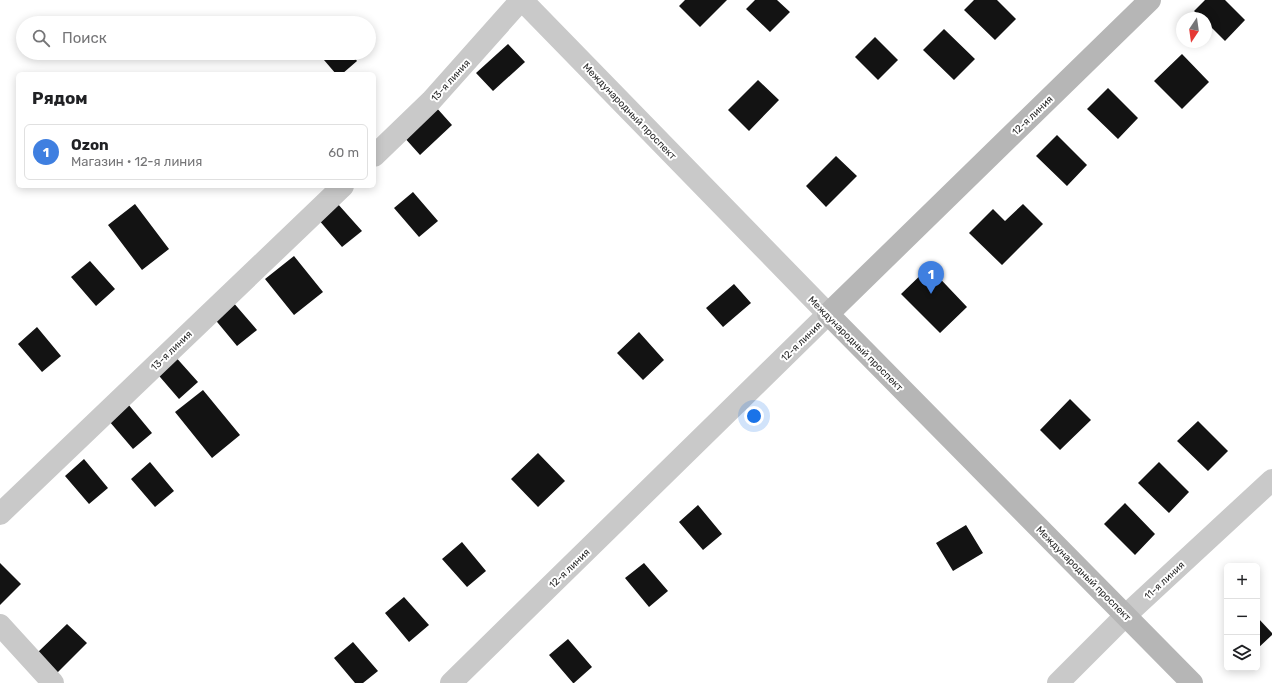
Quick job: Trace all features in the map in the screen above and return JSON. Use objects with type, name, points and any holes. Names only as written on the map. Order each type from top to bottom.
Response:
[{"type":"street","name":"13-я линия","points":[[376,154],[431,101],[522,0]]},
{"type":"street","name":"Международный проспект","points":[[522,0],[828,314],[1192,683]]},
{"type":"street","name":"12-я линия","points":[[451,683],[1150,0]]},
{"type":"street","name":"13-я линия","points":[[0,514],[341,188]]},
{"type":"street","name":"11-я линия","points":[[1058,683],[1125,616],[1272,480]]},
{"type":"street","points":[[0,625],[53,683]]},
{"type":"building","points":[[685,0],[727,0],[700,27],[679,6]]},
{"type":"building","points":[[755,0],[777,0],[790,12],[770,32],[746,9]]},
{"type":"building","points":[[974,0],[997,0],[1016,19],[995,40],[964,10]]},
{"type":"building","points":[[1205,0],[1225,0],[1245,20],[1225,41],[1212,28],[1212,12],[1194,11]]},
{"type":"building","points":[[944,29],[975,59],[954,80],[923,50]]},
{"type":"building","points":[[875,37],[898,60],[878,80],[855,57]]},
{"type":"building","points":[[508,44],[525,62],[493,91],[476,73]]},
{"type":"building","points":[[1182,54],[1209,82],[1182,109],[1154,81]]},
{"type":"building","points":[[324,60],[357,61],[344,72],[334,72]]},
{"type":"building","points":[[758,80],[779,100],[749,131],[728,110]]},
{"type":"building","points":[[1108,88],[1138,118],[1118,139],[1087,109]]},
{"type":"building","points":[[435,106],[452,125],[420,155],[403,136]]},
{"type":"building","points":[[1057,135],[1087,165],[1067,186],[1036,156]]},
{"type":"building","points":[[836,156],[857,176],[826,207],[806,186]]},
{"type":"building","points":[[413,192],[438,221],[419,237],[394,208]]},
{"type":"building","points":[[337,203],[362,231],[342,247],[318,219]]},
{"type":"building","points":[[135,204],[169,249],[142,270],[108,225]]},
{"type":"building","points":[[1023,204],[1043,224],[1002,265],[969,233],[993,209],[1005,221]]},
{"type":"building","points":[[294,256],[323,292],[294,315],[265,279]]},
{"type":"building","points":[[90,261],[115,289],[96,306],[71,277]]},
{"type":"building","points":[[929,267],[967,307],[940,333],[901,294]]},
{"type":"building","points":[[734,284],[751,303],[723,327],[706,308]]},
{"type":"building","points":[[232,301],[257,330],[237,346],[213,317]]},
{"type":"building","points":[[37,327],[61,356],[42,372],[18,344]]},
{"type":"building","points":[[639,332],[664,360],[643,380],[617,353]]},
{"type":"building","points":[[173,354],[198,382],[179,399],[154,370]]},
{"type":"building","points":[[203,390],[240,435],[212,458],[175,412]]},
{"type":"building","points":[[1070,399],[1091,420],[1060,450],[1040,430]]},
{"type":"building","points":[[128,404],[152,433],[133,449],[109,421]]},
{"type":"building","points":[[1198,421],[1228,451],[1208,471],[1177,441]]},
{"type":"building","points":[[538,453],[565,481],[538,507],[511,479]]},
{"type":"building","points":[[84,459],[108,488],[89,504],[65,476]]},
{"type":"building","points":[[150,462],[174,491],[155,507],[131,479]]},
{"type":"building","points":[[1159,462],[1189,492],[1169,513],[1138,483]]},
{"type":"building","points":[[1125,503],[1155,534],[1135,555],[1104,524]]},
{"type":"building","points":[[698,505],[722,534],[703,550],[679,522]]},
{"type":"building","points":[[966,525],[983,553],[953,571],[936,543]]},
{"type":"building","points":[[462,542],[486,571],[467,587],[442,559]]},
{"type":"building","points":[[0,563],[21,584],[0,605]]},
{"type":"building","points":[[644,563],[668,591],[649,607],[625,578]]},
{"type":"building","points":[[404,597],[429,625],[409,642],[385,613]]},
{"type":"building","points":[[1260,620],[1272,633],[1272,635],[1260,646]]},
{"type":"building","points":[[67,624],[87,643],[57,673],[37,653]]},
{"type":"building","points":[[568,639],[592,667],[574,683],[549,655]]},
{"type":"building","points":[[353,642],[378,671],[363,683],[355,683],[334,658]]},
{"type":"place","name":"Ozon","points":[[931,294]]}]
